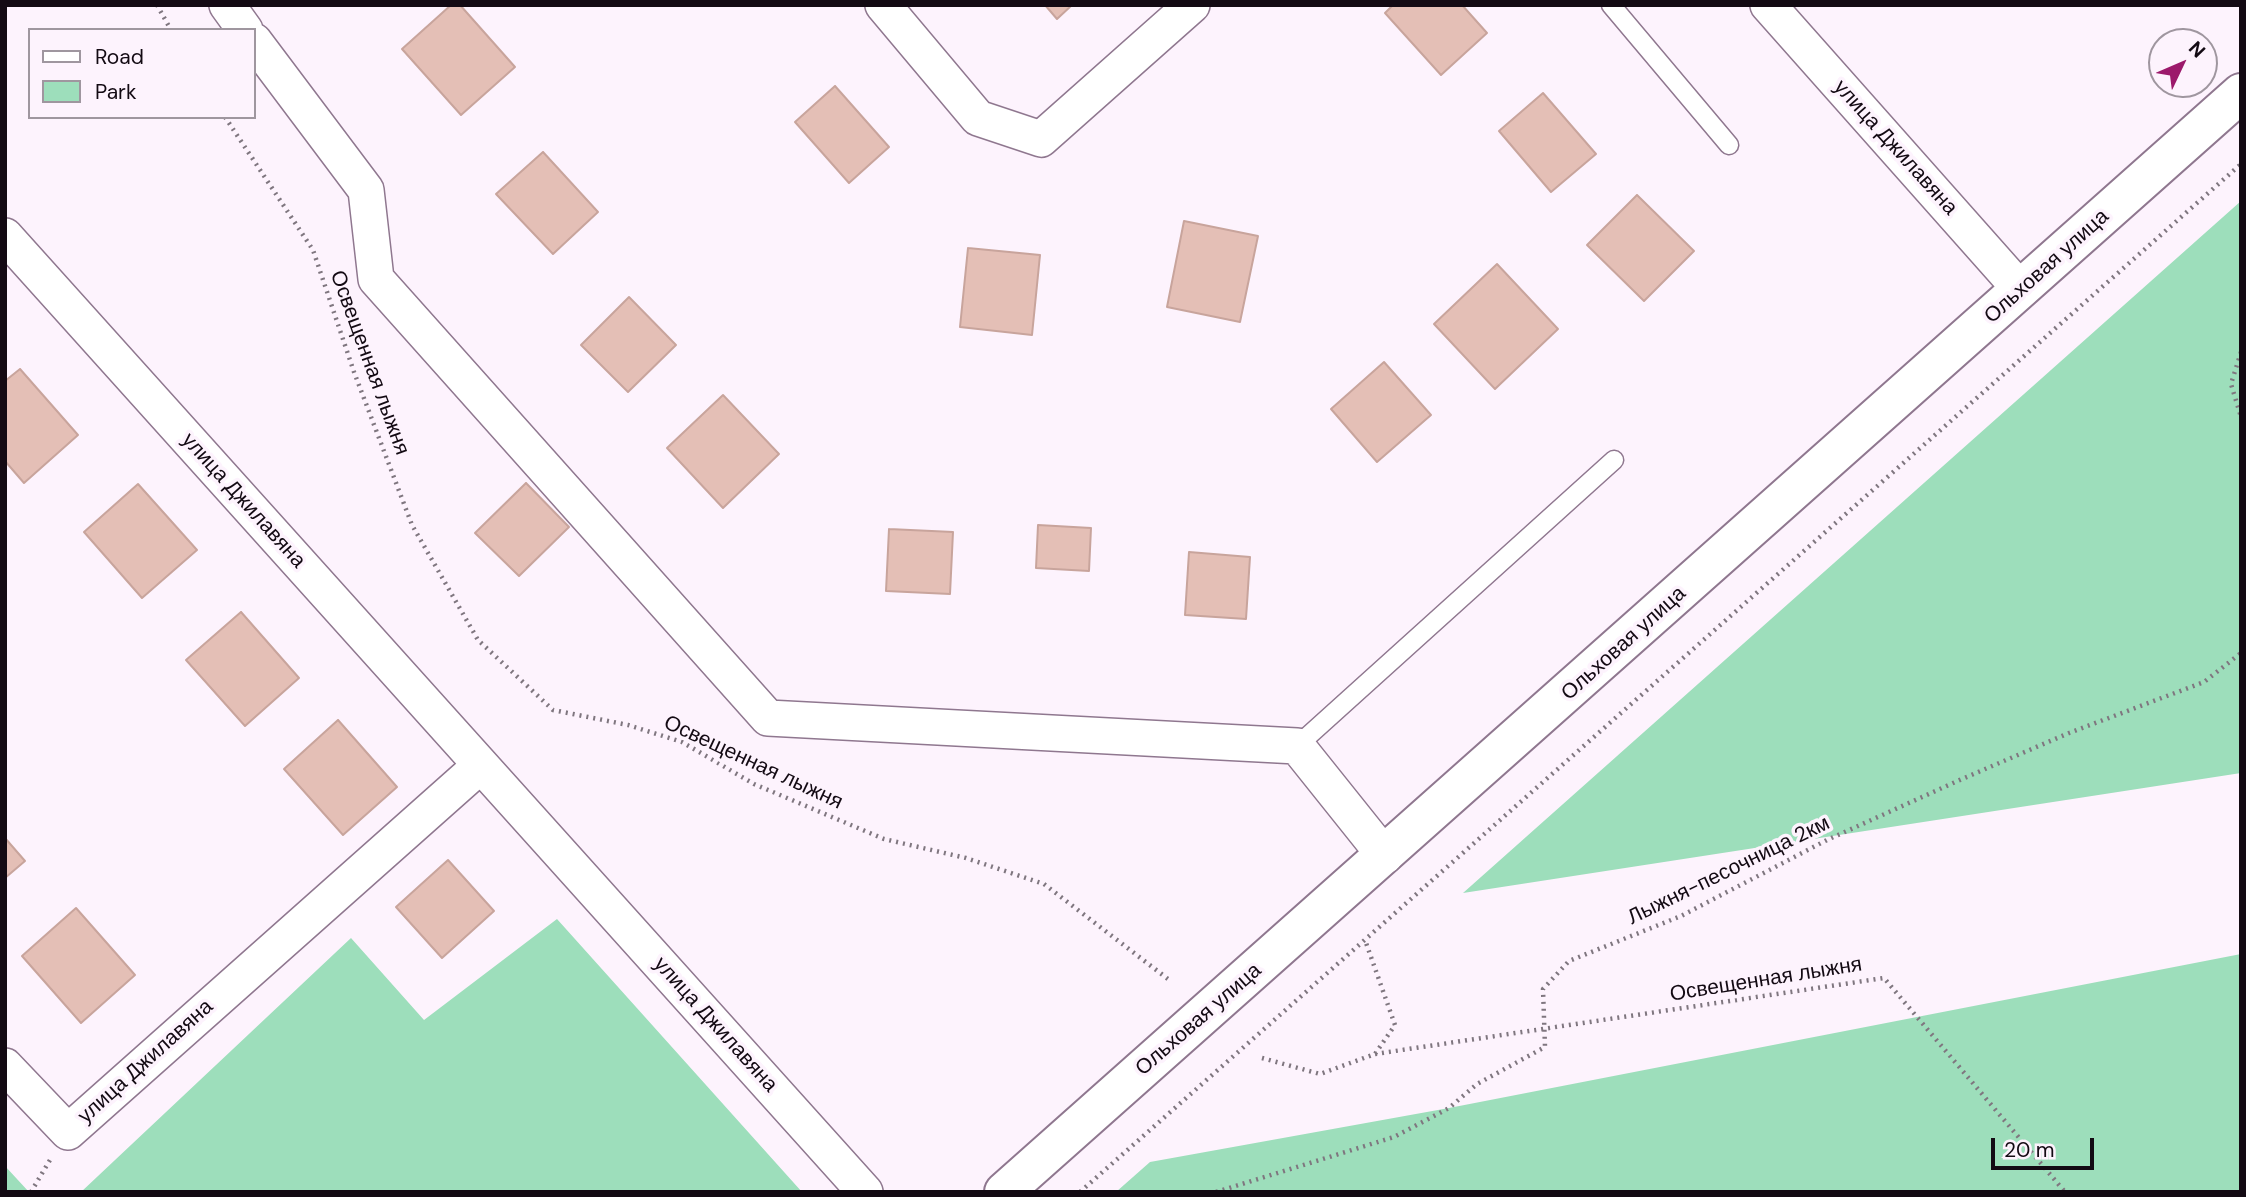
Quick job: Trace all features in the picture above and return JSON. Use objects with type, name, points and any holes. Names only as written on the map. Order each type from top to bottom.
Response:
[{"type":"main road","name":"Ольховая улица","points":[[1004,1192],[2241,93]]},
{"type":"street","points":[[227,5],[244,28]]},
{"type":"street","points":[[883,5],[978,118],[1041,139],[1192,5]]},
{"type":"street","name":"улица Джилавяна","points":[[1768,5],[2021,290]]},
{"type":"street","points":[[256,44],[366,190],[376,279],[768,718],[1297,746],[1384,856]]},
{"type":"street","name":"улица Джилавяна","points":[[5,236],[865,1192]]},
{"type":"street","name":"улица Джилавяна","points":[[5,1066],[68,1132],[481,765]]},
{"type":"lane","points":[[1611,5],[1729,145]]},
{"type":"lane","points":[[1297,746],[1614,460]]},
{"type":"path","points":[[157,5],[170,28]]},
{"type":"path","name":"Освещенная лыжня","points":[[226,119],[313,250],[354,372],[412,525],[478,640],[553,710],[628,725],[682,742],[754,784],[884,839],[966,858],[1044,884],[1168,979]]},
{"type":"path","points":[[1080,1192],[2241,164]]},
{"type":"path","points":[[2241,352],[2231,384],[2241,417]]},
{"type":"path","name":"Лыжня-песочница 2км","points":[[1216,1192],[1394,1137],[1449,1108],[1477,1084],[1545,1047],[1543,989],[1569,961],[1681,916],[1827,840],[1962,779],[2069,733],[2204,682],[2241,653]]},
{"type":"path","points":[[1365,940],[1395,1025],[1376,1054]]},
{"type":"path","name":"Освещенная лыжня","points":[[1262,1058],[1320,1074],[1376,1054],[1884,978],[2065,1192]]},
{"type":"green space","points":[[2241,201],[2241,773],[1463,893]]},
{"type":"green space","points":[[557,919],[802,1192],[81,1192],[351,938],[424,1020]]},
{"type":"green space","points":[[2241,954],[2241,1192],[1116,1192],[1150,1162],[1449,1108]]},
{"type":"green space","points":[[5,1166],[29,1192],[5,1192]]},
{"type":"building","points":[[451,5],[460,5],[515,67],[461,115],[402,49]]},
{"type":"building","points":[[1045,5],[1072,5],[1057,19]]},
{"type":"building","points":[[1393,5],[1462,5],[1487,33],[1441,75],[1385,13]]},
{"type":"building","points":[[835,86],[889,147],[849,183],[795,122]]},
{"type":"building","points":[[1543,93],[1596,154],[1551,192],[1499,131]]},
{"type":"building","points":[[543,152],[598,212],[553,254],[496,194]]},
{"type":"building","points":[[1637,195],[1694,251],[1644,301],[1587,245]]},
{"type":"building","points":[[1184,221],[1258,236],[1240,322],[1167,307]]},
{"type":"building","points":[[968,248],[1040,255],[1032,335],[960,327]]},
{"type":"building","points":[[1497,264],[1558,329],[1495,389],[1434,324]]},
{"type":"building","points":[[629,297],[676,345],[628,392],[581,345]]},
{"type":"building","points":[[1384,362],[1431,415],[1377,462],[1331,409]]},
{"type":"building","points":[[20,369],[78,435],[24,483],[5,461],[5,381]]},
{"type":"building","points":[[723,395],[779,454],[723,508],[667,448]]},
{"type":"building","points":[[526,483],[569,527],[519,576],[475,533]]},
{"type":"building","points":[[138,484],[197,550],[142,598],[84,532]]},
{"type":"building","points":[[1038,525],[1091,528],[1089,571],[1036,568]]},
{"type":"building","points":[[889,529],[953,532],[950,594],[886,591]]},
{"type":"building","points":[[1189,552],[1250,557],[1246,619],[1185,615]]},
{"type":"building","points":[[241,612],[299,678],[245,726],[186,660]]},
{"type":"building","points":[[338,720],[397,787],[343,835],[284,769]]},
{"type":"building","points":[[5,838],[25,861],[5,878]]},
{"type":"building","points":[[448,860],[494,911],[442,958],[396,907]]},
{"type":"building","points":[[76,908],[135,975],[81,1023],[22,956]]}]
